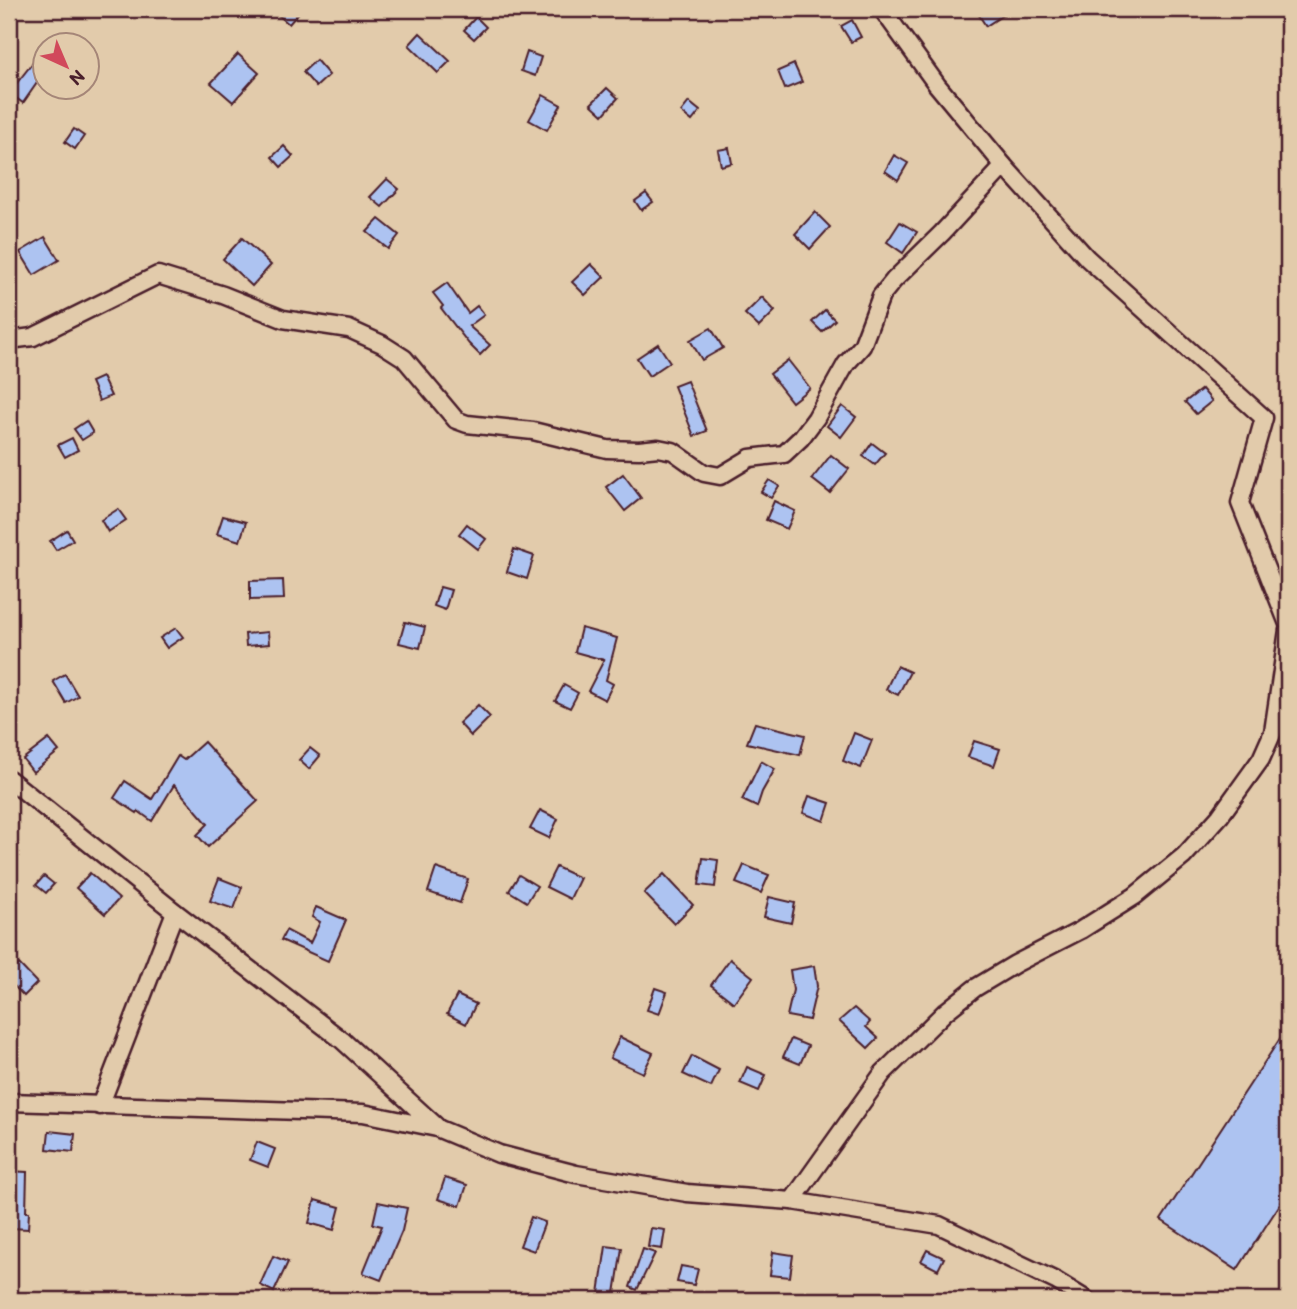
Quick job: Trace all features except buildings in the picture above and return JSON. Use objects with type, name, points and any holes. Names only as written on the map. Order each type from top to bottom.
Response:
[{"type":"street","points":[[882,9],[937,85],[1004,166],[1087,258],[1264,418],[1240,503],[1288,624]]},
{"type":"street","points":[[9,340],[33,337],[158,275],[223,295],[283,319],[349,329],[382,344],[404,358],[456,420],[467,424],[533,431],[607,449],[658,448],[673,452],[704,473],[720,476],[750,458],[784,454],[801,438],[816,418],[846,364],[862,346],[881,296],[1004,166]]},
{"type":"street","points":[[792,1201],[883,1073],[945,1012],[975,988],[1124,902],[1184,856],[1220,816],[1280,732],[1288,630]]},
{"type":"street","points":[[9,779],[175,912],[342,1040],[437,1128]]},
{"type":"street","points":[[100,1106],[175,912]]},
{"type":"street","points":[[9,1102],[363,1113],[437,1128],[499,1154],[576,1174],[687,1194],[792,1201],[939,1225],[1056,1281],[1087,1300]]}]
